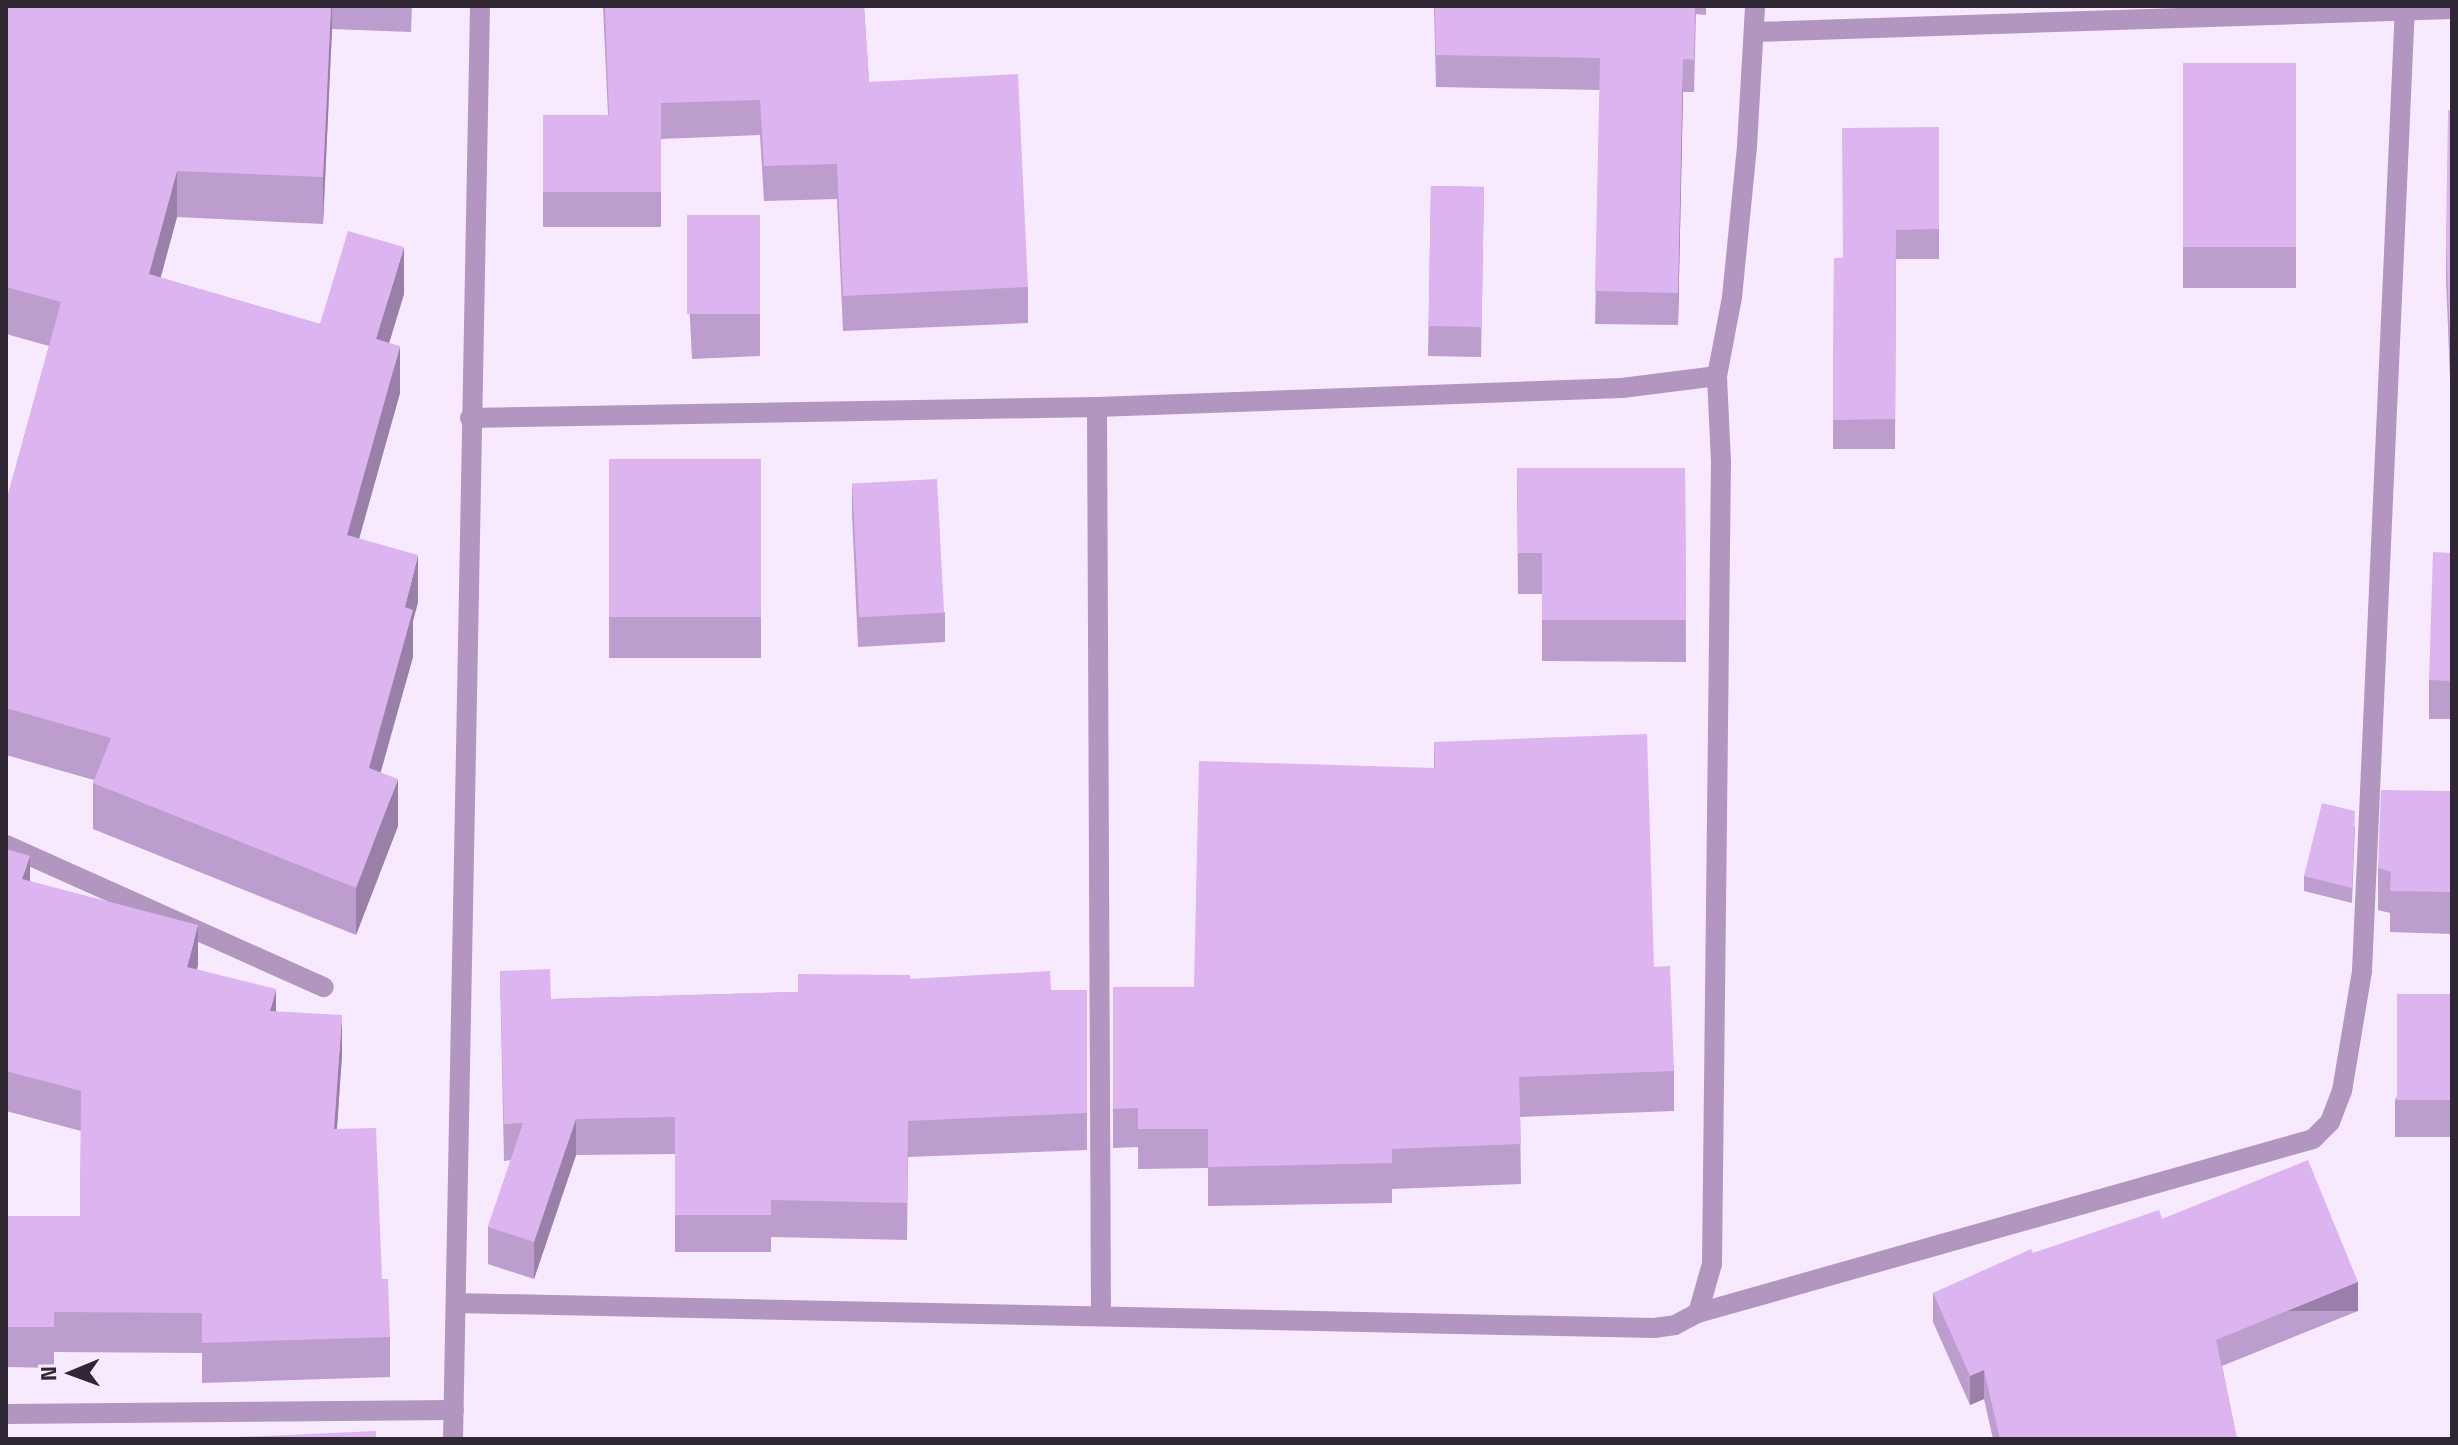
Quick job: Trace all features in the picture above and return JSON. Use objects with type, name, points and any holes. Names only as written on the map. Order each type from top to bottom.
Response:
[{"type":"street","points":[[453,1439],[480,6]]},
{"type":"street","points":[[1698,1313],[1712,1264],[1721,462],[1717,376],[1732,297],[1755,6]]},
{"type":"street","points":[[456,1303],[1654,1328],[1675,1325],[1698,1313],[2313,1139],[2330,1122],[2342,1091],[2362,971],[2406,9]]},
{"type":"street","points":[[1755,32],[2452,9]]},
{"type":"street","points":[[470,418],[1097,407],[1622,388],[1717,376]]},
{"type":"street","points":[[1097,407],[1101,1316]]},
{"type":"street","points":[[6,845],[324,987]]},
{"type":"street","points":[[6,1414],[454,1410]]},
{"type":"building","points":[[6,6],[331,6],[323,177],[177,171],[149,274],[320,324],[348,231],[404,247],[376,339],[400,346],[347,535],[418,555],[405,607],[413,610],[369,768],[398,779],[356,888],[93,783],[111,738],[6,708],[6,502],[61,302],[6,287]]},
{"type":"building","points":[[605,6],[864,6],[869,82],[1018,74],[1028,287],[843,296],[837,164],[764,166],[760,100],[661,103],[661,192],[543,192],[543,115],[609,115]]},
{"type":"building","points":[[1435,6],[1695,6],[1694,60],[1683,59],[1678,293],[1595,291],[1600,58],[1436,55]]},
{"type":"building","points":[[2183,63],[2296,63],[2296,247],[2183,247]]},
{"type":"building","points":[[2448,110],[2452,110],[2452,391],[2446,240]]},
{"type":"building","points":[[1939,127],[1939,229],[1896,230],[1895,419],[1833,420],[1834,258],[1843,258],[1842,128]]},
{"type":"building","points":[[1431,186],[1484,187],[1482,327],[1429,326]]},
{"type":"building","points":[[687,215],[760,215],[760,314],[687,314]]},
{"type":"building","points":[[609,459],[761,459],[761,617],[609,617]]},
{"type":"building","points":[[1517,468],[1685,468],[1686,620],[1542,620],[1542,553],[1518,553]]},
{"type":"building","points":[[937,479],[944,613],[859,617],[852,483]]},
{"type":"building","points":[[2433,552],[2452,553],[2452,681],[2429,680]]},
{"type":"building","points":[[1647,734],[1654,967],[1670,966],[1674,1071],[1519,1077],[1521,1144],[1392,1149],[1392,1163],[1208,1167],[1208,1129],[1138,1129],[1138,1108],[1113,1109],[1113,987],[1194,987],[1199,761],[1435,768],[1434,742]]},
{"type":"building","points":[[2381,790],[2452,791],[2452,892],[2390,891],[2391,872],[2378,868]]},
{"type":"building","points":[[2322,803],[2355,811],[2352,888],[2304,876]]},
{"type":"building","points":[[6,849],[30,856],[22,879],[198,925],[187,967],[276,989],[270,1011],[342,1015],[334,1129],[376,1128],[382,1279],[388,1279],[390,1337],[202,1343],[202,1313],[54,1312],[54,1327],[6,1327],[6,1216],[80,1216],[81,1091],[6,1071]]},
{"type":"building","points":[[550,969],[551,999],[798,992],[798,974],[910,975],[910,979],[1050,971],[1051,990],[1087,990],[1087,1113],[908,1121],[907,1203],[771,1200],[771,1215],[675,1215],[675,1117],[576,1119],[534,1242],[488,1227],[523,1123],[504,1124],[500,971]]},
{"type":"building","points":[[2397,994],[2452,994],[2452,1100],[2397,1100]]},
{"type":"building","points":[[2308,1160],[2358,1282],[2216,1340],[2237,1439],[2000,1439],[1984,1370],[1970,1376],[1933,1293],[2031,1249],[2033,1253],[2159,1210],[2162,1219]]},
{"type":"building","points":[[376,1431],[376,1439],[195,1439]]}]
